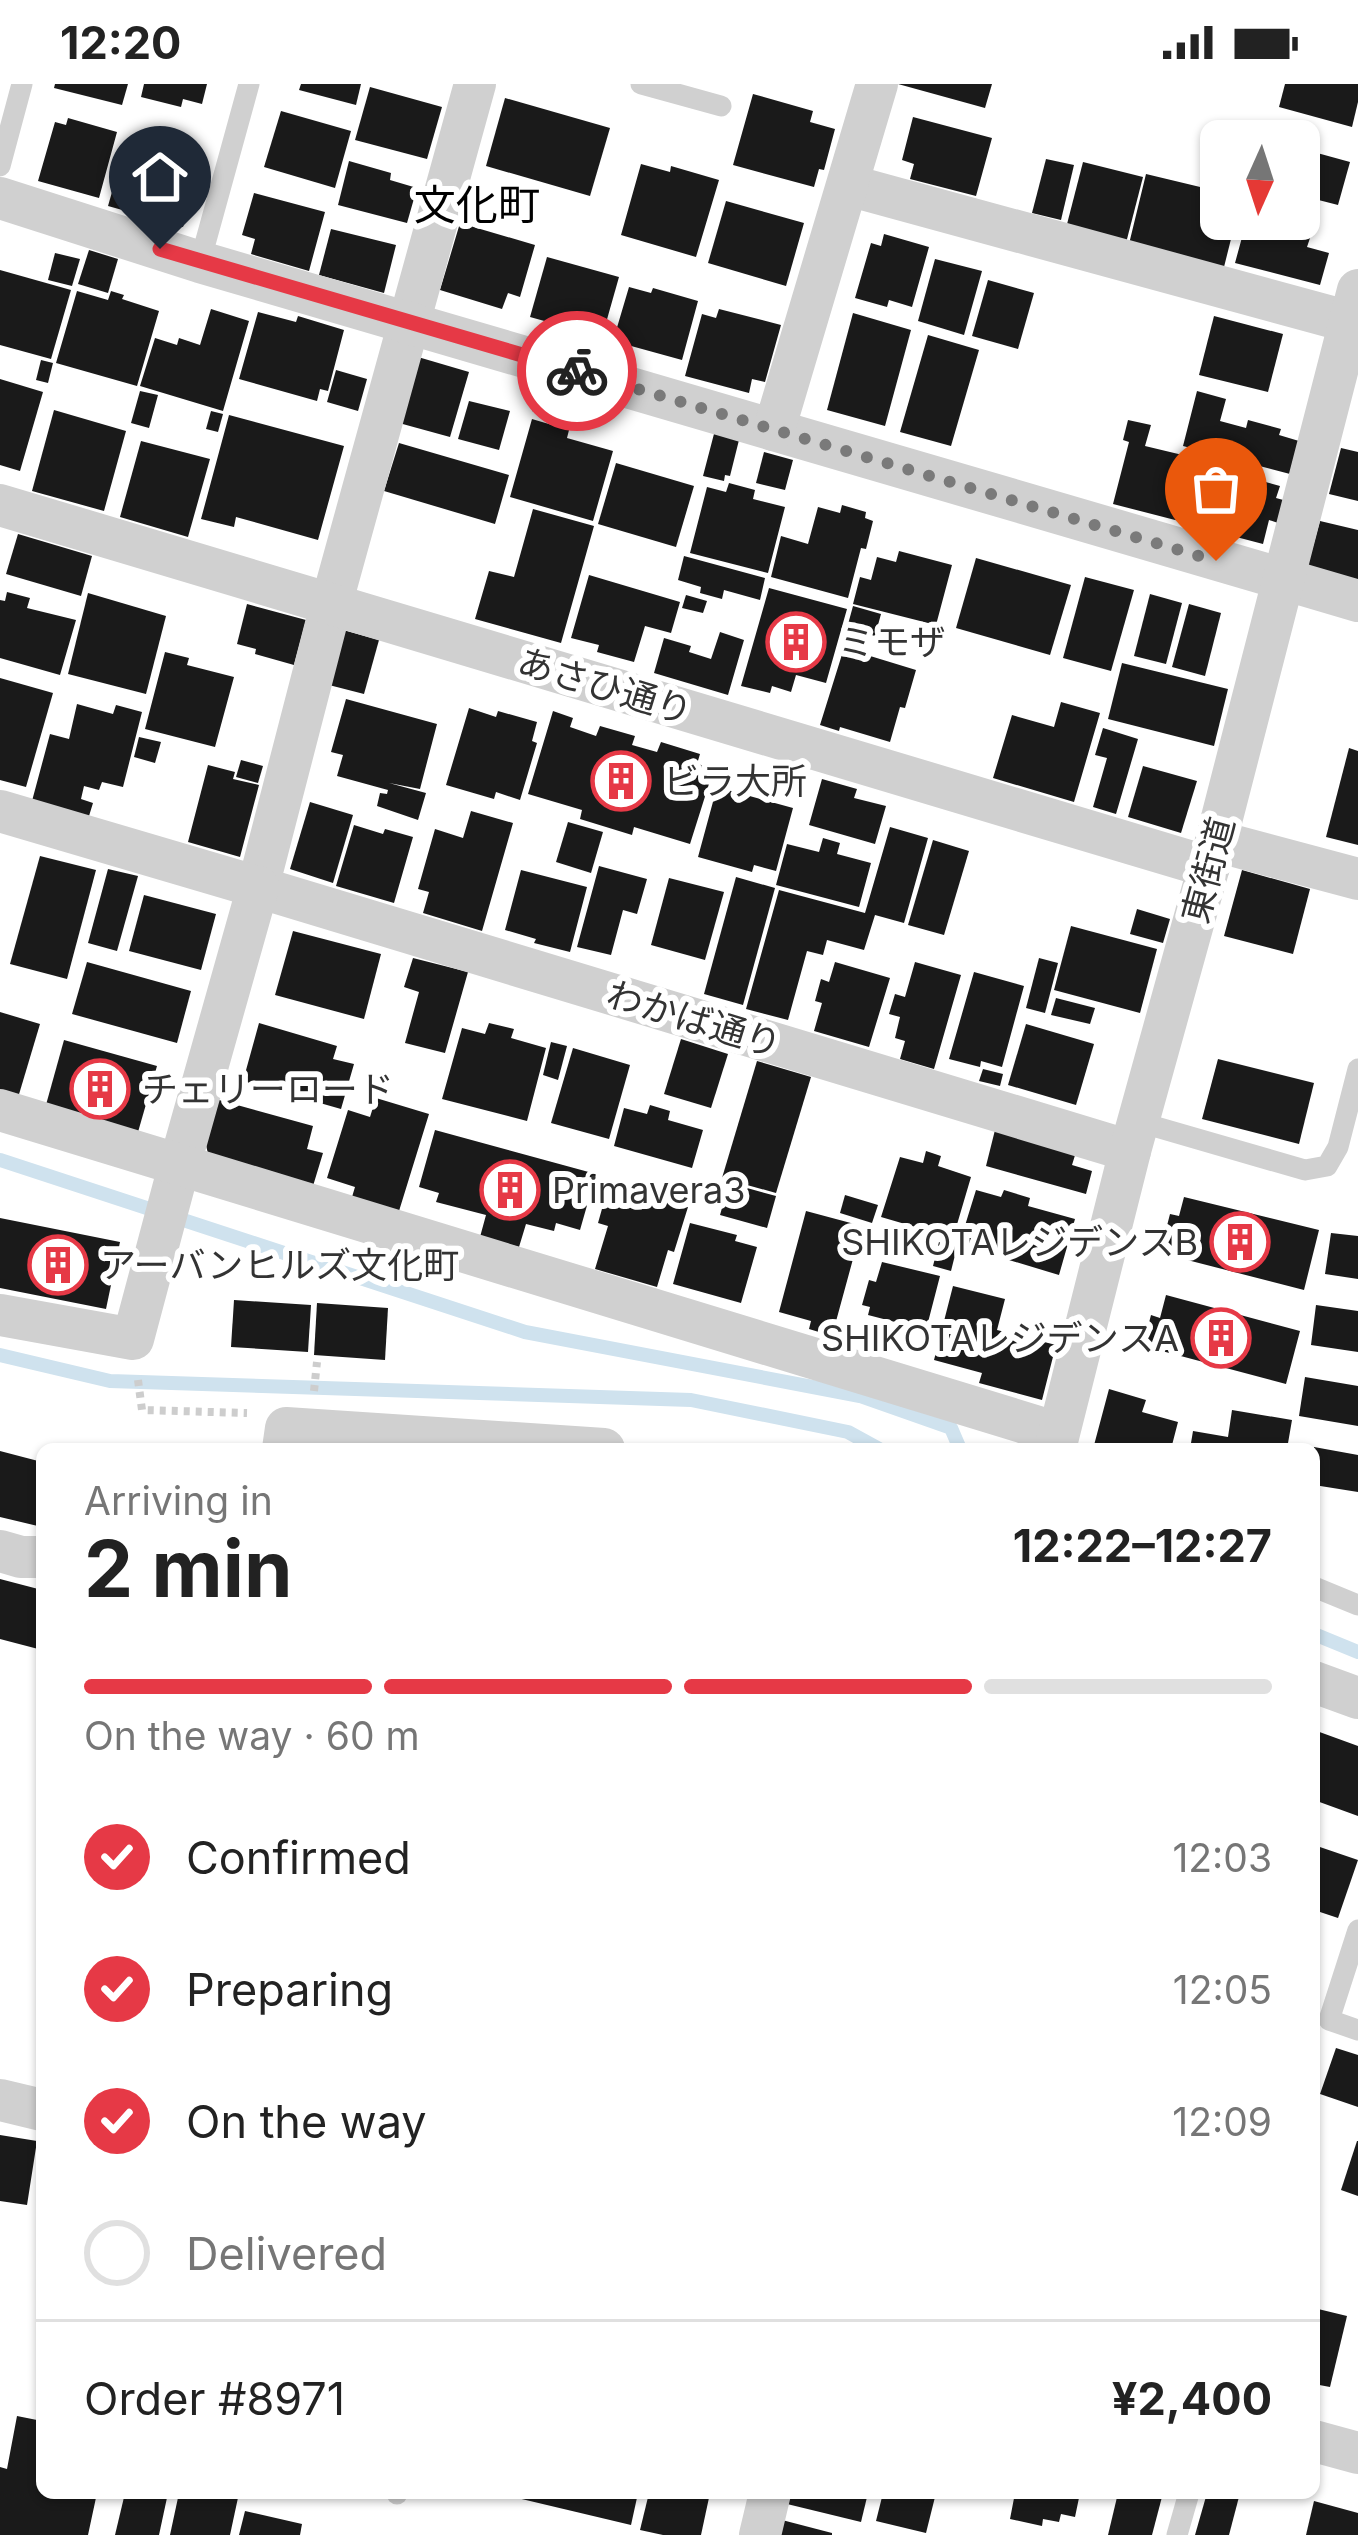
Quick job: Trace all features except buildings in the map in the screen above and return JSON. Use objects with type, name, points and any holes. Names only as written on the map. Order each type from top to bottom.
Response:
[{"type":"street","points":[[0,1315],[133,1340],[475,84]]},
{"type":"street","points":[[774,430],[878,84]]},
{"type":"street","points":[[848,185],[1354,306]]},
{"type":"street","points":[[0,199],[200,262],[1358,601]]},
{"type":"street","name":"東街道","points":[[1056,1441],[1354,306]]},
{"type":"street","name":"あさひ通り","points":[[0,505],[331,605],[1213,854],[1358,879]]},
{"type":"street","name":"わかば通り","points":[[0,811],[1135,1136]]},
{"type":"street","points":[[0,1110],[175,1180],[1056,1441]]},
{"type":"street","points":[[284,1439],[412,1443]]},
{"type":"street","points":[[0,1551],[36,1557]]},
{"type":"street","points":[[1320,1684],[1358,1698]]},
{"type":"street","points":[[0,2100],[36,2109]]},
{"type":"street","points":[[1320,2443],[1358,2453]]},
{"type":"street","points":[[760,2535],[769,2499]]},
{"type":"lane","points":[[0,166],[22,84]]},
{"type":"lane","points":[[200,262],[249,84]]},
{"type":"lane","points":[[641,84],[721,106]]},
{"type":"lane","points":[[1135,1136],[1305,1170],[1328,1166],[1338,1147],[1358,1069]]},
{"type":"lane","points":[[1320,1589],[1358,1605]]},
{"type":"lane","points":[[1358,1930],[1329,2020],[1358,2030]]},
{"type":"lane","points":[[1177,2535],[1187,2499]]},
{"type":"path","points":[[141,1402],[142,1410],[282,1415],[284,1439]]},
{"type":"waterway","points":[[0,1160],[525,1332],[860,1396],[951,1428],[957,1443]]},
{"type":"waterway","points":[[0,1355],[110,1381],[691,1400],[848,1432],[868,1443]]},
{"type":"waterway","points":[[1320,1636],[1358,1652]]},
{"type":"way so far","points":[[577,371],[1216,561]]},
{"type":"place","name":"ミモザ","points":[[796,642]]},
{"type":"place","name":"ビラ大所","points":[[621,781]]},
{"type":"place","name":"チェリーロード","points":[[100,1089]]},
{"type":"place","name":"Primavera3","points":[[510,1190]]},
{"type":"place","name":"SHIKOTAレジデンスB","points":[[1240,1242]]},
{"type":"place","name":"アーバンヒルズ文化町","points":[[58,1265]]},
{"type":"place","name":"SHIKOTAレジデンスA","points":[[1221,1338]]},
{"type":"district","name":"文化町","points":[[477,205]]},
{"type":"route","points":[[160,249],[577,371]]}]
